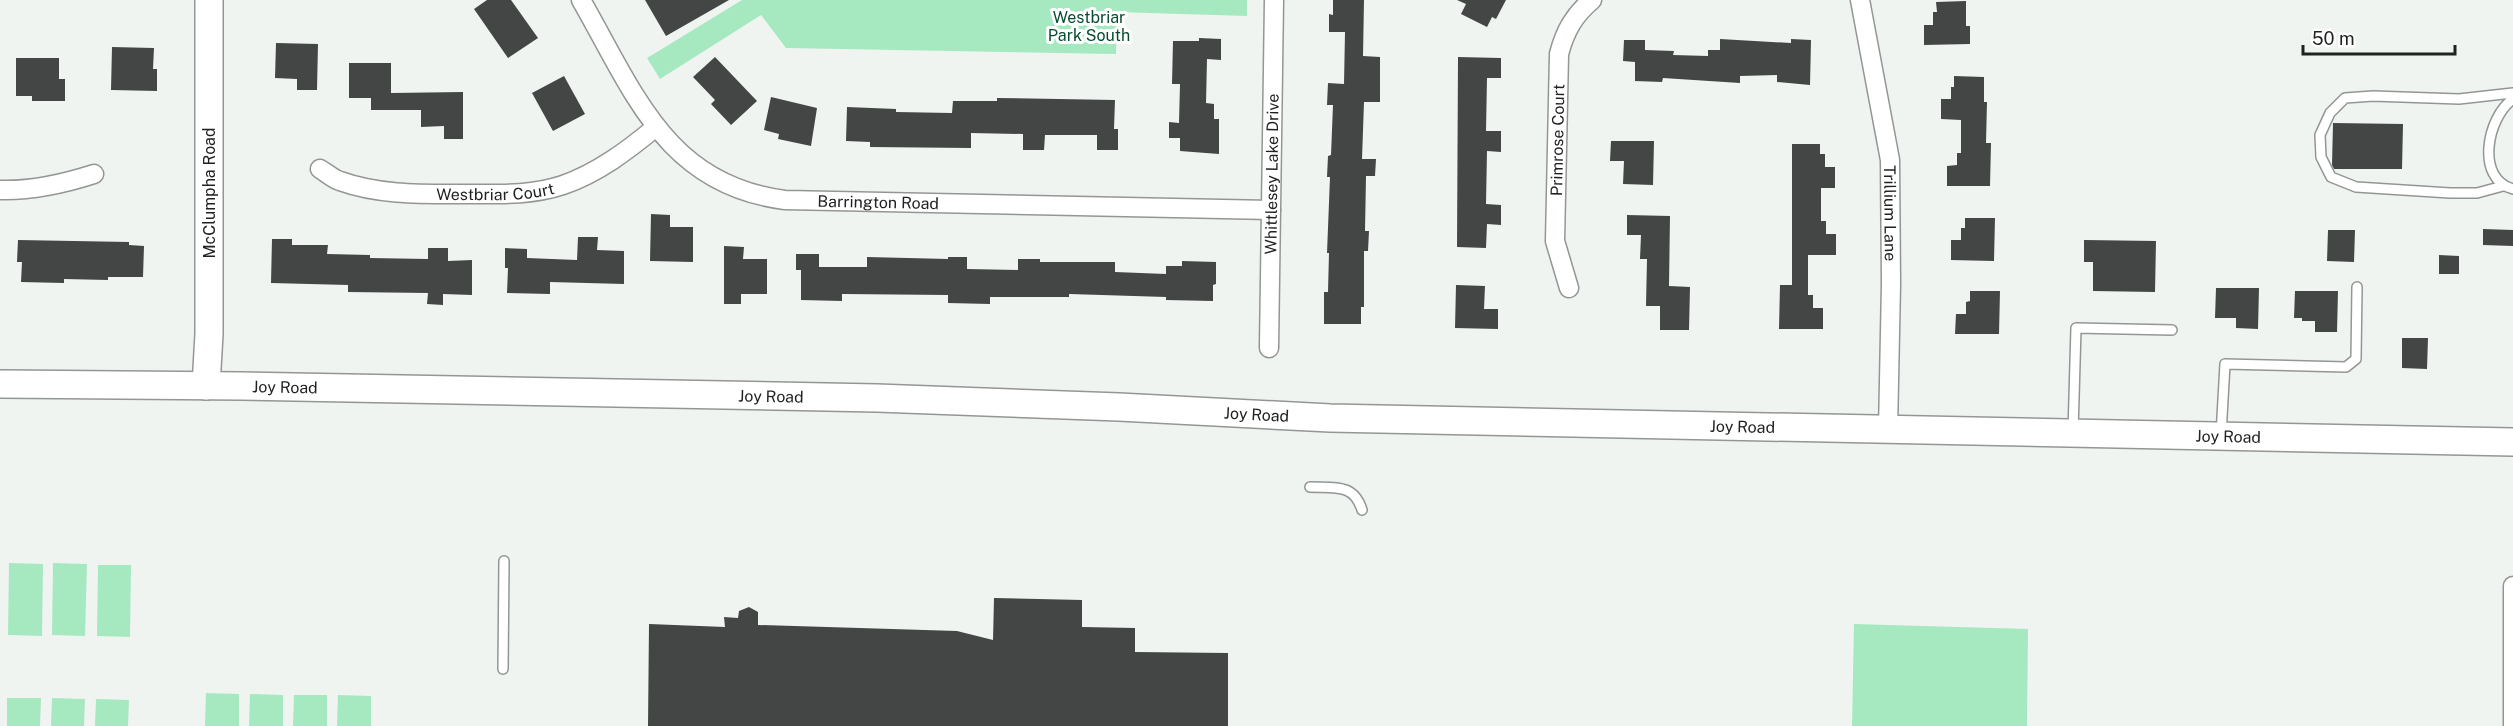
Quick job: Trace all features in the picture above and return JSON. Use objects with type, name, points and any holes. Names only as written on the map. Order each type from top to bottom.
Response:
[{"type":"street","name":"McClumpha Road","points":[[206,386],[209,334],[209,0]]},
{"type":"street","name":"Barrington Road","points":[[581,0],[656,127],[677,151],[710,177],[742,191],[762,197],[843,201],[1271,210]]},
{"type":"street","name":"Whittlesey Lake Drive","points":[[1269,348],[1274,0]]},
{"type":"street","name":"Primrose Court","points":[[1569,288],[1555,241],[1559,54],[1563,37],[1572,21],[1592,0]]},
{"type":"street","name":"Trillium Lane","points":[[1860,0],[1890,160],[1891,284],[1888,430]]},
{"type":"street","name":"Westbriar Court","points":[[320,169],[337,181],[370,190],[414,194],[528,194],[557,187],[584,176],[630,148],[656,127]]},
{"type":"street","points":[[0,190],[62,185],[94,174]]},
{"type":"street","name":"Joy Road","points":[[0,384],[900,399],[1330,418],[2513,442]]},
{"type":"street","points":[[2512,726],[2513,586]]},
{"type":"lane","points":[[2508,188],[2477,193],[2356,187],[2331,177],[2321,157],[2320,135],[2330,113],[2345,98],[2373,96],[2459,99],[2513,93]]},
{"type":"lane","points":[[2508,188],[2492,175],[2490,156],[2492,132],[2498,114],[2513,99]]},
{"type":"lane","points":[[2220,437],[2225,364],[2346,367],[2356,359],[2357,287]]},
{"type":"lane","points":[[2073,434],[2076,328],[2172,330]]},
{"type":"lane","points":[[1310,487],[1350,490],[1359,498],[1362,510]]},
{"type":"lane","points":[[503,669],[504,561]]},
{"type":"green space","name":"Westbriar Park South","points":[[742,0],[1247,0],[1247,16],[1117,12],[1116,54],[786,48],[761,15],[660,79],[647,58]]},
{"type":"green space","points":[[9,563],[43,564],[42,636],[8,635]]},
{"type":"green space","points":[[53,563],[87,564],[85,636],[52,635]]},
{"type":"green space","points":[[98,565],[131,565],[130,637],[97,636]]},
{"type":"green space","points":[[1854,624],[2028,629],[2027,726],[1852,726]]},
{"type":"green space","points":[[206,693],[239,694],[239,726],[205,726]]},
{"type":"green space","points":[[250,694],[283,695],[283,726],[249,726]]},
{"type":"green space","points":[[294,695],[327,695],[327,726],[293,726]]},
{"type":"green space","points":[[338,695],[371,696],[371,726],[337,726]]},
{"type":"green space","points":[[7,698],[41,698],[40,726],[7,726]]},
{"type":"green space","points":[[52,698],[85,699],[84,726],[51,726]]},
{"type":"green space","points":[[96,699],[129,700],[128,726],[95,726]]},
{"type":"building","points":[[487,0],[511,0],[538,38],[508,58],[474,9]]},
{"type":"building","points":[[645,0],[729,0],[666,36]]},
{"type":"building","points":[[1333,0],[1364,0],[1363,56],[1380,57],[1380,102],[1364,102],[1362,159],[1376,159],[1375,176],[1366,176],[1365,231],[1369,231],[1368,251],[1364,251],[1364,307],[1361,307],[1361,324],[1324,324],[1324,292],[1328,292],[1329,253],[1327,253],[1330,177],[1327,177],[1328,156],[1331,155],[1333,105],[1327,105],[1328,83],[1344,84],[1345,32],[1329,32],[1329,14],[1333,15]]},
{"type":"building","points":[[1457,0],[1506,0],[1496,19],[1492,17],[1487,27],[1461,14],[1466,4]]},
{"type":"building","points":[[1966,1],[1966,26],[1970,26],[1970,44],[1924,45],[1924,25],[1933,25],[1933,12],[1937,12],[1936,2]]},
{"type":"building","points":[[1199,38],[1221,39],[1221,60],[1207,59],[1206,103],[1214,104],[1214,119],[1219,119],[1219,154],[1180,151],[1180,138],[1169,138],[1169,122],[1179,123],[1180,84],[1172,84],[1173,41],[1199,41]]},
{"type":"building","points":[[1720,39],[1791,43],[1791,39],[1811,40],[1810,85],[1777,82],[1777,75],[1740,76],[1740,83],[1663,78],[1662,82],[1635,81],[1635,62],[1623,61],[1624,40],[1645,40],[1645,50],[1674,51],[1673,55],[1708,56],[1708,50],[1720,50]]},
{"type":"building","points":[[276,43],[318,44],[317,90],[297,90],[297,79],[275,78]]},
{"type":"building","points":[[112,47],[154,48],[153,69],[157,69],[157,91],[111,90]]},
{"type":"building","points":[[715,57],[757,101],[731,125],[711,104],[715,100],[693,77]]},
{"type":"building","points":[[1458,57],[1501,58],[1501,78],[1487,78],[1486,131],[1501,131],[1501,152],[1487,151],[1486,204],[1501,205],[1501,225],[1487,224],[1486,248],[1457,247]]},
{"type":"building","points":[[16,58],[59,58],[59,79],[65,79],[65,101],[32,101],[32,96],[16,96]]},
{"type":"building","points":[[349,63],[391,63],[391,93],[463,92],[463,139],[444,139],[444,126],[421,127],[421,110],[371,110],[371,98],[349,98]]},
{"type":"building","points":[[564,76],[585,114],[553,131],[532,93]]},
{"type":"building","points":[[1954,76],[1984,77],[1984,102],[1987,102],[1986,143],[1991,143],[1990,186],[1947,186],[1947,166],[1957,165],[1957,153],[1961,153],[1961,120],[1941,119],[1941,99],[1951,99]]},
{"type":"building","points":[[771,97],[817,108],[811,146],[778,139],[779,134],[764,130]]},
{"type":"building","points":[[997,98],[1115,100],[1114,129],[1118,129],[1118,150],[1097,150],[1097,135],[1045,135],[1044,150],[1023,150],[1023,134],[971,133],[971,148],[870,147],[870,142],[846,141],[847,107],[896,109],[896,112],[952,113],[953,101],[997,101]]},
{"type":"building","points":[[2333,123],[2403,124],[2402,169],[2334,169],[2332,165]]},
{"type":"building","points":[[1611,141],[1654,141],[1653,185],[1623,184],[1624,161],[1610,161]]},
{"type":"building","points":[[1792,144],[1820,144],[1820,154],[1825,154],[1825,167],[1835,167],[1835,188],[1821,188],[1821,221],[1826,221],[1826,234],[1836,234],[1836,255],[1808,255],[1808,295],[1813,295],[1813,308],[1823,308],[1823,329],[1779,329],[1780,285],[1792,285]]},
{"type":"building","points":[[651,214],[670,215],[670,227],[693,227],[693,262],[650,261]]},
{"type":"building","points":[[1627,215],[1670,216],[1669,286],[1690,287],[1689,330],[1660,330],[1660,306],[1646,306],[1647,259],[1640,259],[1641,235],[1627,235]]},
{"type":"building","points":[[1965,218],[1995,218],[1994,261],[1951,260],[1951,240],[1961,240],[1961,228],[1965,228]]},
{"type":"building","points":[[2483,229],[2513,230],[2513,246],[2483,245]]},
{"type":"building","points":[[2328,230],[2355,230],[2354,262],[2327,261]]},
{"type":"building","points":[[578,237],[598,237],[597,250],[624,251],[624,284],[550,282],[550,294],[507,293],[508,268],[505,268],[505,248],[527,249],[527,258],[577,260]]},
{"type":"building","points":[[272,239],[292,239],[292,245],[328,245],[327,254],[370,255],[370,258],[428,259],[428,248],[448,248],[448,261],[472,260],[472,295],[443,294],[443,305],[427,304],[428,293],[348,292],[348,285],[271,283]]},
{"type":"building","points":[[18,240],[129,242],[129,245],[144,246],[143,277],[108,277],[108,280],[64,279],[64,283],[21,282],[22,262],[17,262]]},
{"type":"building","points":[[2084,240],[2156,241],[2155,292],[2093,291],[2093,262],[2084,262]]},
{"type":"building","points":[[724,246],[744,247],[743,259],[767,259],[767,294],[741,294],[741,304],[724,304]]},
{"type":"building","points":[[796,254],[819,254],[819,267],[867,267],[867,257],[948,259],[948,257],[967,257],[967,269],[1018,270],[1018,259],[1040,259],[1040,262],[1115,262],[1115,272],[1166,274],[1166,266],[1182,266],[1182,261],[1216,262],[1216,284],[1213,285],[1213,301],[1069,294],[1069,297],[990,297],[990,304],[948,303],[948,295],[842,294],[842,301],[801,300],[801,270],[796,270]]},
{"type":"building","points":[[2439,255],[2459,256],[2459,274],[2439,274]]},
{"type":"building","points":[[1456,285],[1485,286],[1484,309],[1498,309],[1498,329],[1455,328]]},
{"type":"building","points":[[2216,288],[2259,288],[2258,329],[2236,328],[2236,318],[2215,318]]},
{"type":"building","points":[[1970,291],[2000,291],[1999,334],[1955,334],[1956,314],[1966,314],[1966,302],[1970,301]]},
{"type":"building","points":[[2295,291],[2338,291],[2337,332],[2315,332],[2315,321],[2302,321],[2302,318],[2294,318]]},
{"type":"building","points":[[2402,338],[2428,338],[2427,369],[2402,368]]},
{"type":"building","points":[[994,598],[1082,600],[1082,627],[1135,628],[1135,652],[1228,653],[1228,726],[648,726],[649,624],[725,627],[724,617],[738,618],[739,611],[749,607],[758,612],[758,625],[957,631],[993,640]]}]
